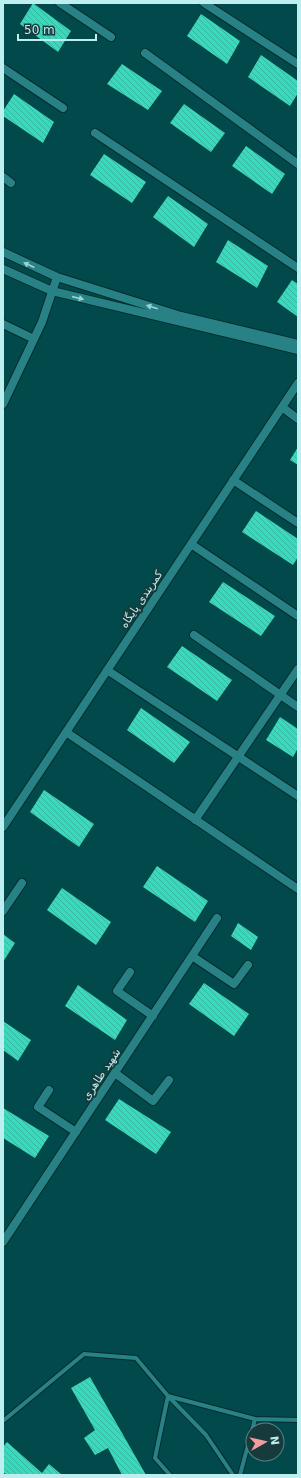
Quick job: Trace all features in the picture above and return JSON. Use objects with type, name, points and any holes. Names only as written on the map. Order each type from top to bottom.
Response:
[{"type":"street","points":[[60,3],[111,37]]},
{"type":"street","points":[[204,3],[298,64]]},
{"type":"street","points":[[145,53],[298,164]]},
{"type":"street","points":[[3,68],[63,108]]},
{"type":"street","points":[[95,133],[298,268]]},
{"type":"street","points":[[3,177],[11,183]]},
{"type":"street","points":[[3,252],[56,278],[181,316],[298,344]]},
{"type":"street","points":[[3,269],[52,291],[298,350]]},
{"type":"street","points":[[3,404],[42,322],[56,278]]},
{"type":"street","points":[[3,324],[34,340]]},
{"type":"street","name":"کمربندی پایگاه","points":[[3,827],[298,383]]},
{"type":"street","points":[[282,407],[298,419]]},
{"type":"street","points":[[233,480],[298,523]]},
{"type":"street","points":[[191,544],[298,616]]},
{"type":"street","points":[[194,635],[298,707]]},
{"type":"street","points":[[195,820],[298,668]]},
{"type":"street","points":[[107,670],[298,796]]},
{"type":"street","points":[[66,732],[298,889]]},
{"type":"street","points":[[3,911],[22,883]]},
{"type":"street","name":"شهید طاهری","points":[[3,1242],[217,918]]},
{"type":"street","points":[[192,956],[234,984],[248,965]]},
{"type":"street","points":[[130,972],[117,991],[153,1016]]},
{"type":"street","points":[[115,1073],[153,1101],[169,1080]]},
{"type":"street","points":[[49,1090],[38,1107],[76,1132]]},
{"type":"lane","points":[[3,1421],[84,1354],[136,1358],[168,1396],[206,1435],[233,1475]]},
{"type":"lane","points":[[168,1396],[255,1419],[298,1420]]},
{"type":"lane","points":[[168,1396],[155,1458],[170,1475]]},
{"type":"lane","points":[[240,1475],[255,1419]]},
{"type":"building","points":[[33,3],[71,31],[58,52],[20,24]]},
{"type":"building","points":[[201,14],[240,41],[227,64],[187,36]]},
{"type":"building","points":[[261,55],[298,81],[298,93],[290,106],[248,77]]},
{"type":"building","points":[[122,64],[162,91],[148,110],[107,84]]},
{"type":"building","points":[[14,94],[54,122],[43,143],[3,116],[3,111]]},
{"type":"building","points":[[184,104],[225,133],[211,152],[170,123]]},
{"type":"building","points":[[246,146],[285,174],[272,194],[232,166]]},
{"type":"building","points":[[104,154],[146,182],[132,203],[90,175]]},
{"type":"building","points":[[168,196],[208,224],[194,247],[153,217]]},
{"type":"building","points":[[228,240],[268,266],[257,288],[216,262]]},
{"type":"building","points":[[292,280],[298,284],[298,317],[277,302]]},
{"type":"building","points":[[298,447],[298,465],[290,460]]},
{"type":"building","points":[[256,511],[298,539],[298,557],[293,565],[242,532]]},
{"type":"building","points":[[223,582],[275,616],[261,636],[209,602]]},
{"type":"building","points":[[182,646],[232,680],[217,701],[167,667]]},
{"type":"building","points":[[141,708],[190,742],[174,763],[127,730]]},
{"type":"building","points":[[280,717],[298,729],[298,748],[293,757],[266,740]]},
{"type":"building","points":[[44,790],[94,824],[79,847],[30,812]]},
{"type":"building","points":[[157,866],[208,901],[195,922],[143,887]]},
{"type":"building","points":[[62,888],[111,922],[96,945],[47,910]]},
{"type":"building","points":[[238,923],[258,937],[251,950],[231,936]]},
{"type":"building","points":[[3,934],[15,943],[3,962]]},
{"type":"building","points":[[204,983],[249,1014],[234,1036],[189,1004]]},
{"type":"building","points":[[78,985],[127,1020],[115,1040],[65,1006]]},
{"type":"building","points":[[3,1021],[31,1040],[18,1061],[3,1050]]},
{"type":"building","points":[[119,1099],[171,1132],[156,1154],[105,1120]]},
{"type":"building","points":[[3,1108],[49,1136],[35,1158],[3,1138]]},
{"type":"building","points":[[90,1377],[146,1475],[122,1475],[108,1448],[95,1455],[84,1438],[95,1430],[71,1388]]},
{"type":"building","points":[[7,1442],[42,1473],[49,1464],[62,1475],[7,1475],[3,1472],[3,1447]]}]
